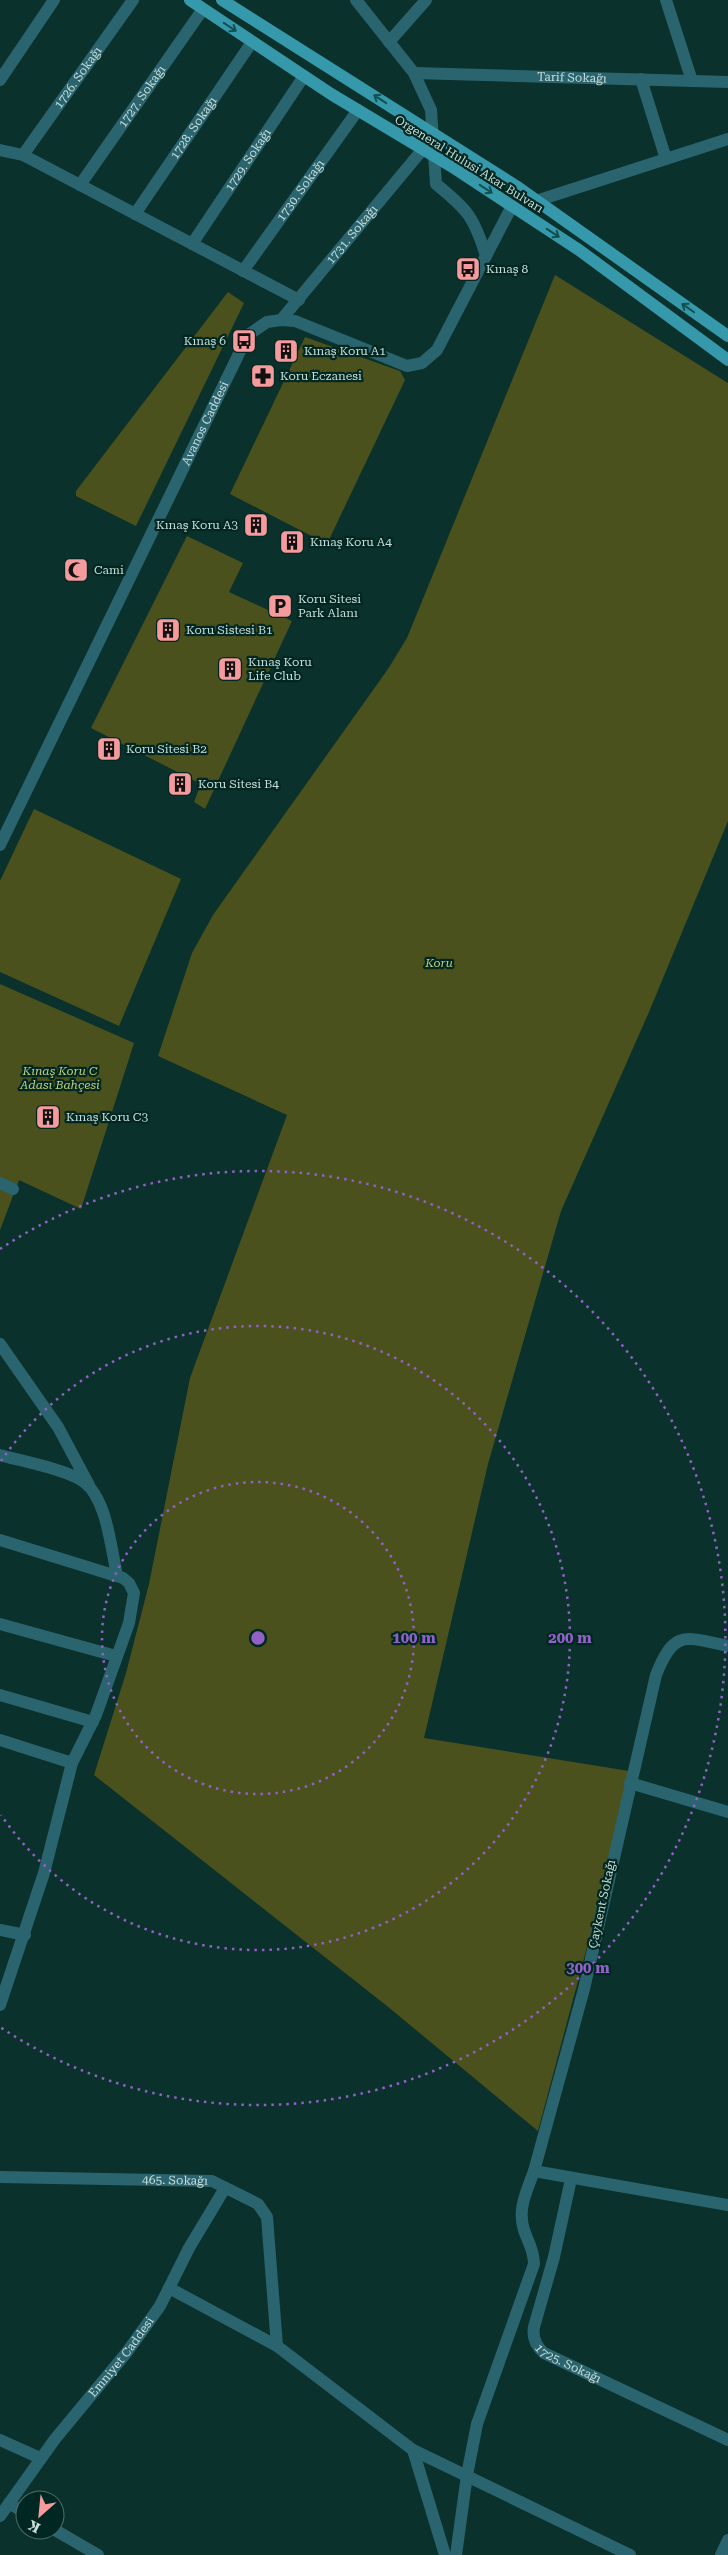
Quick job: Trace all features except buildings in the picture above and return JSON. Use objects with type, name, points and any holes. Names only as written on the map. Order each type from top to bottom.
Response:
[{"type":"main road","name":"Orgeneral Hulusi Akar Bulvarı","points":[[190,0],[304,76],[428,152],[579,250],[728,360]]},
{"type":"main road","name":"Orgeneral Hulusi Akar Bulvarı","points":[[222,0],[433,133],[536,201],[728,336]]},
{"type":"street","points":[[0,80],[54,0]]},
{"type":"street","name":"1726. Sokağı","points":[[23,155],[133,0]]},
{"type":"street","points":[[356,0],[414,73],[431,110],[433,133],[428,152],[436,184],[466,209],[478,227],[486,256]]},
{"type":"street","points":[[389,42],[426,0]]},
{"type":"street","points":[[666,0],[692,81]]},
{"type":"street","name":"1727. Sokağı","points":[[80,185],[203,9]]},
{"type":"street","name":"1728. Sokağı","points":[[135,214],[252,42]]},
{"type":"street","name":"Tarif Sokağı","points":[[414,73],[728,82]]},
{"type":"street","name":"1729. Sokağı","points":[[192,244],[304,76]]},
{"type":"street","points":[[641,79],[666,159]]},
{"type":"street","name":"1730. Sokağı","points":[[243,271],[358,110]]},
{"type":"street","points":[[536,201],[728,139]]},
{"type":"street","points":[[0,150],[23,155],[299,300]]},
{"type":"street","name":"1731. Sokağı","points":[[281,320],[428,152]]},
{"type":"street","name":"Avanos Caddesi","points":[[0,845],[244,341],[260,325],[281,320],[307,325],[407,366],[417,365],[428,360],[437,350],[512,206]]},
{"type":"street","points":[[0,1183],[13,1189]]},
{"type":"street","points":[[0,1344],[58,1427],[90,1487],[104,1516],[117,1576]]},
{"type":"street","points":[[0,1454],[74,1476],[90,1487]]},
{"type":"street","points":[[0,1540],[117,1576],[130,1582],[134,1593],[129,1623],[93,1722],[72,1763],[44,1873],[25,1935],[0,2004]]},
{"type":"street","points":[[0,1624],[116,1656]]},
{"type":"street","name":"Çaykent Sokağı","points":[[456,2555],[467,2475],[485,2396],[534,2264],[533,2249],[522,2224],[521,2207],[534,2172],[584,1989],[656,1675],[665,1652],[673,1644],[689,1639],[728,1646]]},
{"type":"street","points":[[0,1694],[93,1722]]},
{"type":"street","points":[[0,1740],[72,1763]]},
{"type":"street","points":[[630,1783],[728,1812]]},
{"type":"street","points":[[0,1930],[25,1935]]},
{"type":"street","points":[[534,2172],[728,2205]]},
{"type":"street","name":"465. Sokağı","points":[[0,2177],[212,2181],[258,2204],[266,2212],[277,2346]]},
{"type":"street","name":"1725. Sokağı","points":[[571,2179],[554,2257],[534,2328],[533,2336],[537,2346],[544,2353],[728,2440]]},
{"type":"street","name":"Emniyet Caddesi","points":[[0,2516],[40,2458],[132,2344],[160,2306],[188,2248],[225,2188]]},
{"type":"street","points":[[169,2288],[277,2346],[413,2450],[630,2555]]},
{"type":"street","points":[[0,2440],[40,2458]]},
{"type":"street","points":[[413,2450],[446,2555]]},
{"type":"street","points":[[9,2503],[15,2507]]},
{"type":"street","points":[[65,2536],[98,2555]]},
{"type":"street","points":[[721,2555],[728,2540]]},
{"type":"green space","name":"Koru","points":[[555,275],[728,383],[728,821],[649,1012],[561,1211],[488,1464],[424,1738],[629,1771],[599,1902],[538,2131],[387,2006],[94,1775],[126,1673],[149,1584],[190,1378],[287,1115],[158,1056],[192,953],[213,915],[388,669],[407,638]]},
{"type":"green space","points":[[228,292],[244,303],[136,526],[76,496],[76,491]]},
{"type":"green space","points":[[305,337],[400,371],[405,380],[327,544],[230,494]]},
{"type":"green space","points":[[187,536],[243,563],[229,592],[292,621],[205,809],[194,802],[201,784],[91,728]]},
{"type":"green space","points":[[34,809],[181,879],[119,1026],[0,972],[0,881]]},
{"type":"green space","name":"Kınaş Koru C Adası Bahçesi","points":[[0,984],[134,1043],[81,1209],[19,1180],[0,1230]]},
{"type":"place","name":"Kınaş 8","points":[[468,269]]},
{"type":"place","name":"Kınaş 6","points":[[244,341]]},
{"type":"place","name":"Kınaş Koru A1","points":[[286,351]]},
{"type":"place","name":"Koru Eczanesi","points":[[263,376]]},
{"type":"place","name":"Kınaş Koru A3","points":[[256,525]]},
{"type":"place","name":"Kınaş Koru A4","points":[[292,542]]},
{"type":"place","name":"Cami","points":[[76,570]]},
{"type":"place","name":"Koru Sitesi Park Alanı","points":[[280,606]]},
{"type":"place","name":"Koru Sistesi B1","points":[[168,630]]},
{"type":"place","name":"Kınaş Koru Life Club","points":[[230,669]]},
{"type":"place","name":"Koru Sitesi B2","points":[[109,749]]},
{"type":"place","name":"Koru Sitesi B4","points":[[180,784]]},
{"type":"place","name":"Kınaş Koru C3","points":[[48,1117]]}]
